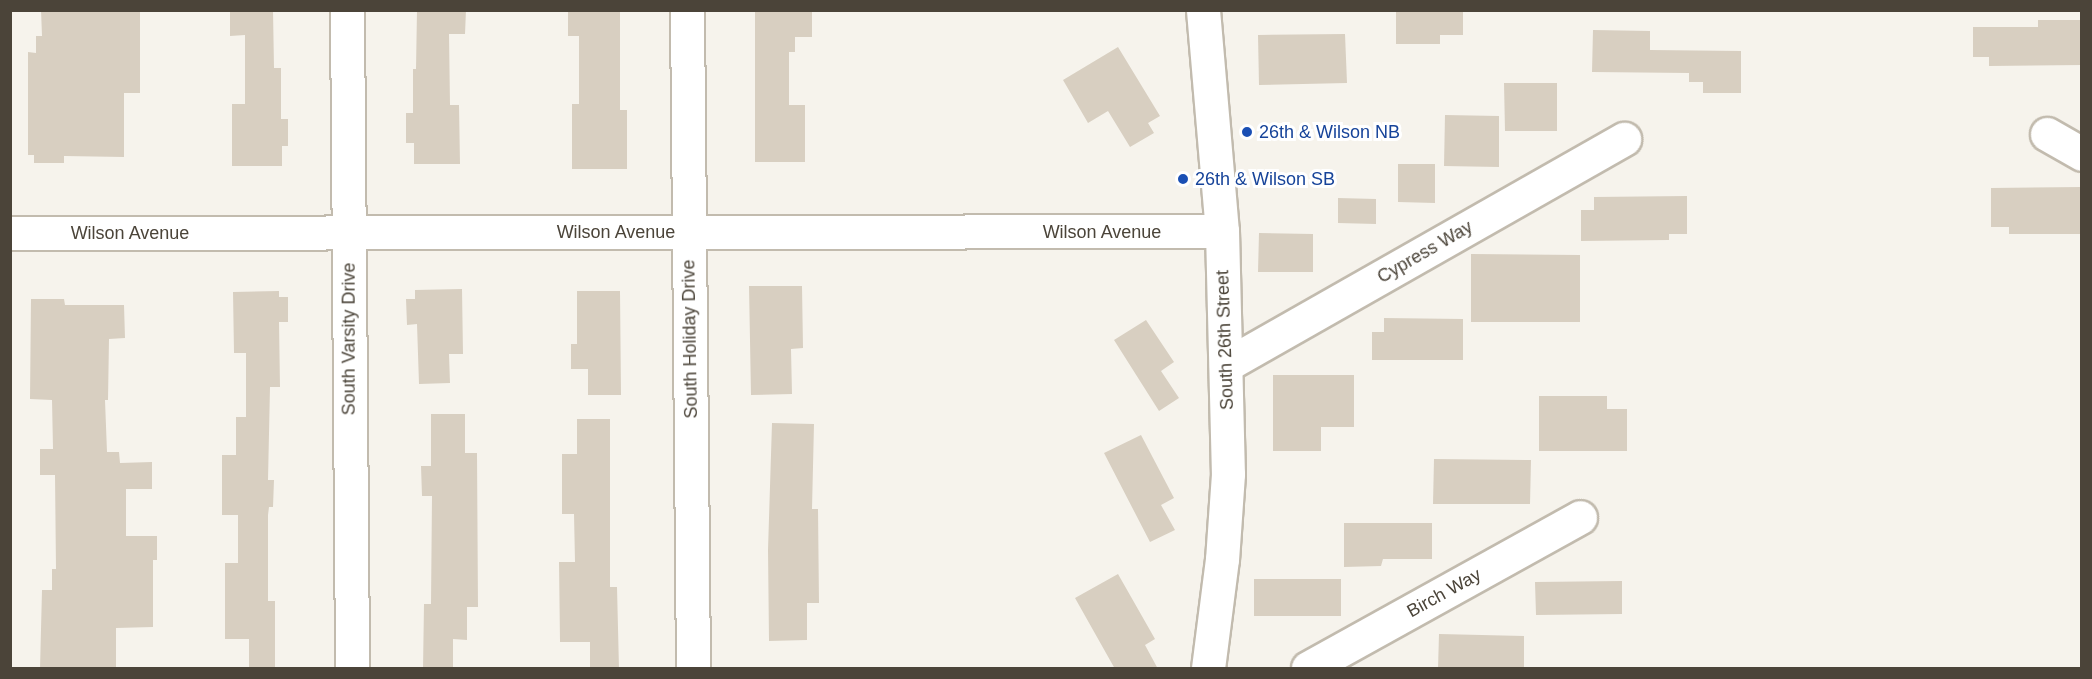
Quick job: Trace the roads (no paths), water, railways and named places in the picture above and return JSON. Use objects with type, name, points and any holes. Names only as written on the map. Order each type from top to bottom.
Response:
[{"type":"street","name":"South Varsity Drive","points":[[347,10],[352,669]]},
{"type":"street","name":"South Holiday Drive","points":[[687,10],[693,669]]},
{"type":"street","name":"South 26th Street","points":[[1208,669],[1222,559],[1228,474],[1222,231],[1212,15]]},
{"type":"street","points":[[2047,134],[2082,153]]},
{"type":"street","name":"Cypress Way","points":[[1226,365],[1624,139]]},
{"type":"street","name":"Wilson Avenue","points":[[10,233],[1222,231]]},
{"type":"street","name":"Birch Way","points":[[1308,669],[1580,518]]},
{"type":"place","name":"26th & Wilson NB","points":[[1247,132]]},
{"type":"place","name":"26th & Wilson SB","points":[[1183,179]]}]
